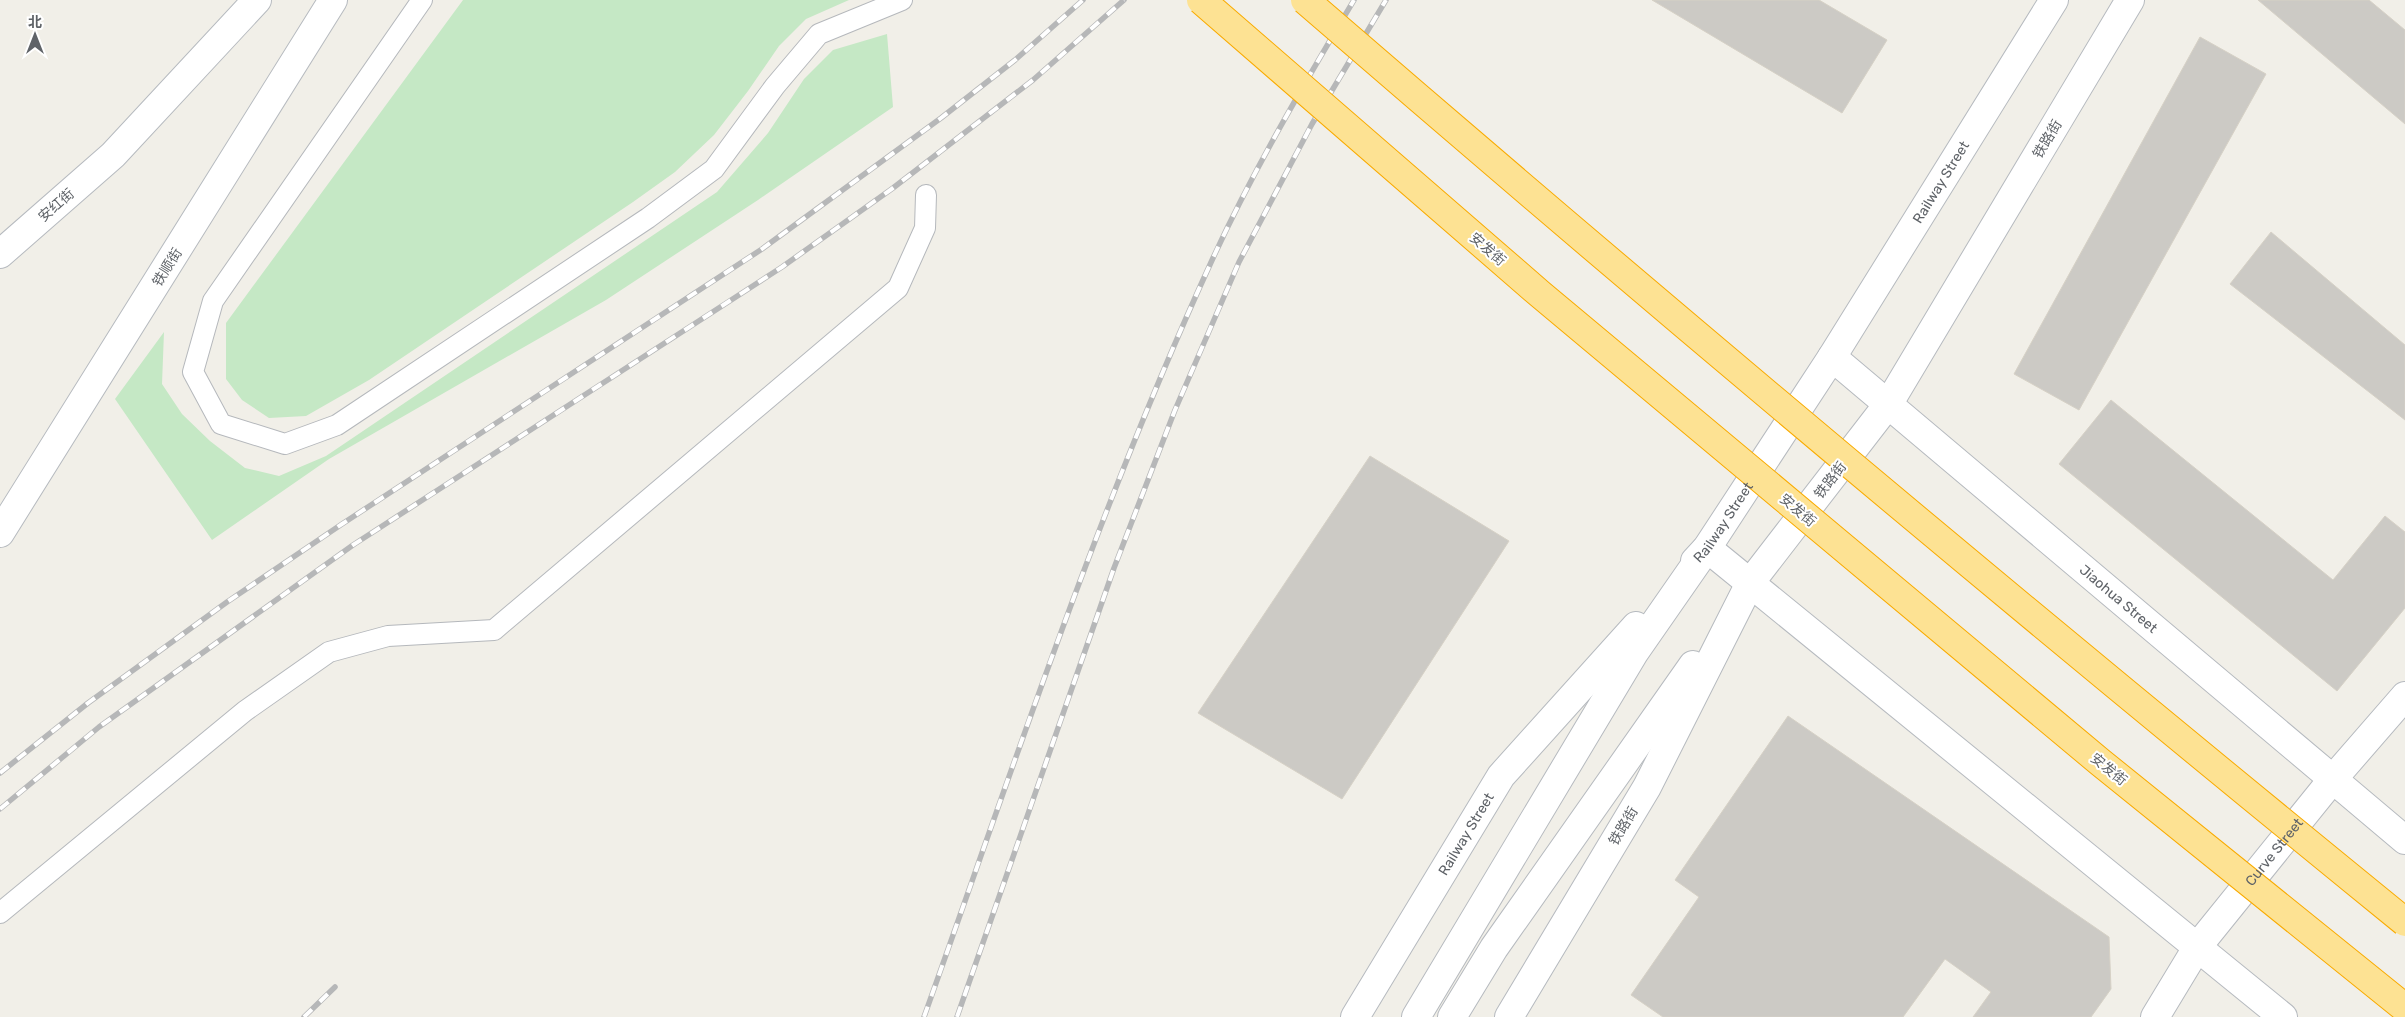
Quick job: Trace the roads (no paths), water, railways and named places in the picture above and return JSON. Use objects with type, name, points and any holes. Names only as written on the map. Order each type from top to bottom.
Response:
[{"type":"highway","name":"安发街","points":[[1201,0],[1593,338],[2093,756],[2405,1008]]},
{"type":"highway","points":[[1305,0],[1599,254],[2140,707],[2405,922]]},
{"type":"main road","name":"安红街","points":[[0,254],[113,155],[257,0]]},
{"type":"main road","name":"铁顺街","points":[[0,533],[333,0]]},
{"type":"main road","name":"Railway Street","points":[[1355,1017],[1501,776],[1707,548],[1832,357],[2054,0]]},
{"type":"main road","name":"铁路街","points":[[1509,1017],[1646,787],[1750,583],[1889,403],[2130,0]]},
{"type":"main road","name":"Jiaohua Street","points":[[1832,357],[1889,403],[2405,840]]},
{"type":"main road","points":[[1416,1017],[1634,653],[1707,548],[2283,1017]]},
{"type":"main road","points":[[1452,1017],[1494,948],[1750,583]]},
{"type":"main road","name":"Curve Street","points":[[2155,1017],[2198,946],[2332,780],[2405,696]]},
{"type":"lane","points":[[422,0],[213,301],[194,372],[221,424],[285,444],[336,425],[648,218],[714,169],[775,86],[819,34],[902,0]]},
{"type":"lane","points":[[0,913],[244,711],[329,652],[388,636],[494,630],[898,288],[925,228],[926,195]]},
{"type":"railway","points":[[0,773],[88,703],[227,602],[342,524],[762,249],[941,118],[1015,60],[1083,0]]},
{"type":"railway","points":[[0,809],[99,727],[353,545],[782,267],[893,188],[1033,80],[1124,0]]},
{"type":"railway","points":[[924,1017],[1060,634],[1133,445],[1172,351],[1213,258],[1262,159],[1354,0]]},
{"type":"railway","points":[[957,1017],[1114,568],[1175,410],[1239,262],[1312,124],[1386,0]]},
{"type":"railway","points":[[304,1017],[335,987]]}]
